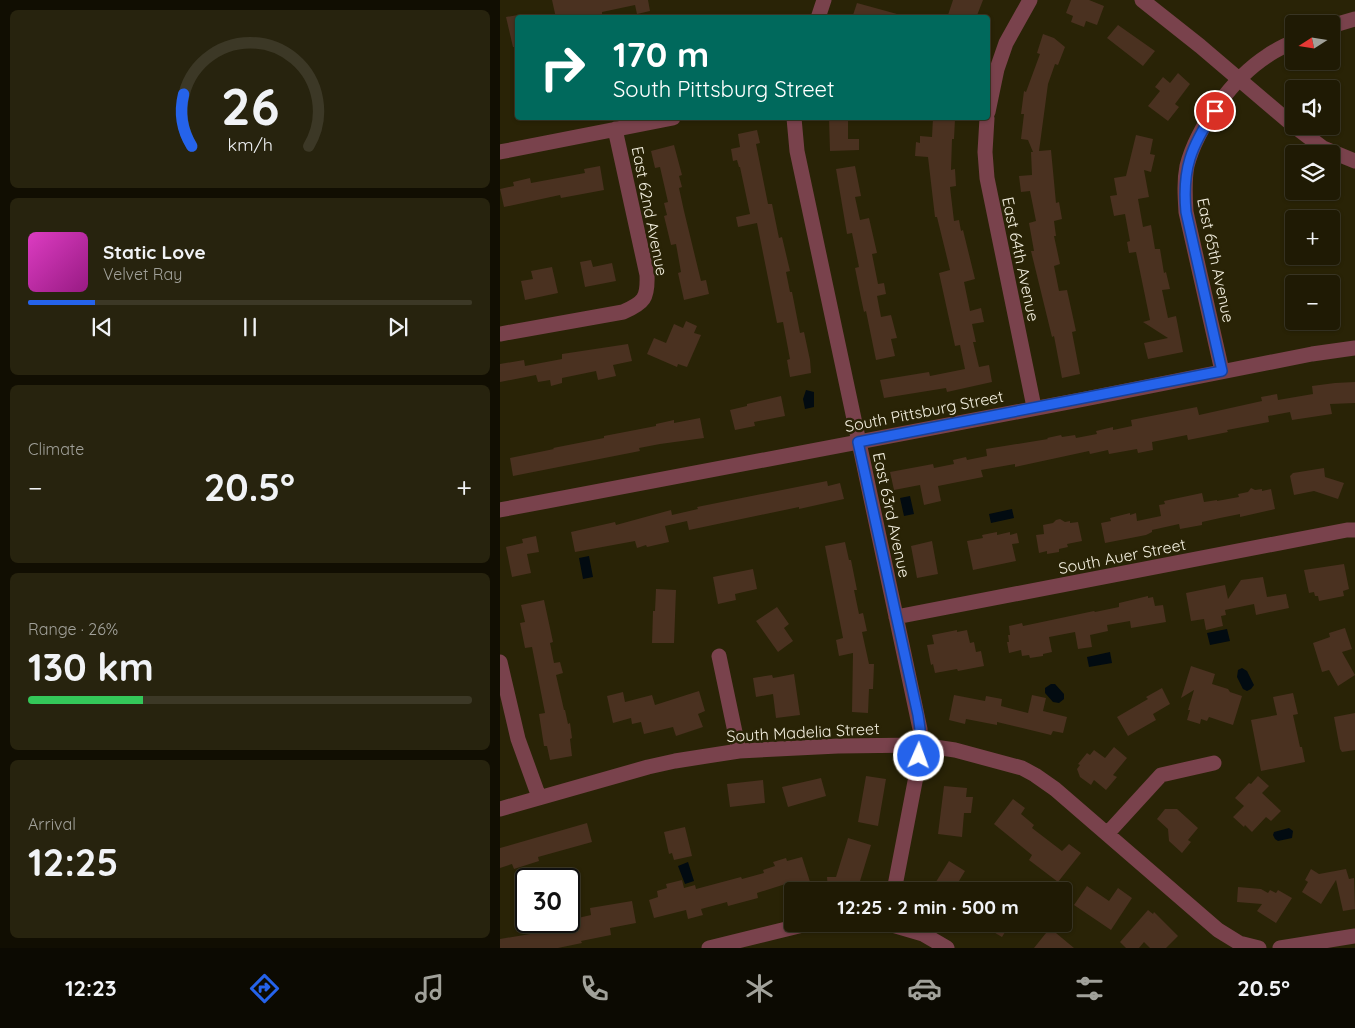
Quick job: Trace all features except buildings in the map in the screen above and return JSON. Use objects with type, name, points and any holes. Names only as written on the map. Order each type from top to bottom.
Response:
[{"type":"street","points":[[819,15],[824,0]]},
{"type":"street","points":[[990,102],[997,69],[1006,43],[1030,0]]},
{"type":"street","points":[[1142,0],[1200,46],[1285,118]]},
{"type":"street","points":[[1340,23],[1355,19]]},
{"type":"street","name":"East 65th Avenue","points":[[1222,371],[1186,212],[1184,191],[1187,167],[1194,146],[1211,117],[1239,80],[1266,56],[1285,46]]},
{"type":"street","points":[[500,152],[662,120]]},
{"type":"street","name":"East 63rd Avenue","points":[[794,120],[797,151],[918,715],[920,745],[918,766],[896,882]]},
{"type":"street","name":"East 64th Avenue","points":[[987,120],[985,152],[990,196],[1034,407]]},
{"type":"street","name":"East 62nd Avenue","points":[[500,334],[623,312],[643,300],[647,290],[647,275],[615,129]]},
{"type":"street","points":[[1306,135],[1323,148],[1355,161]]},
{"type":"street","name":"South Pittsburg Street","points":[[500,510],[1034,407],[1085,399],[1222,371],[1355,348]]},
{"type":"street","name":"South Auer Street","points":[[896,617],[1355,530]]},
{"type":"street","points":[[720,656],[739,751]]},
{"type":"street","points":[[500,662],[518,739],[539,797]]},
{"type":"street","name":"South Madelia Street","points":[[500,809],[648,767],[739,751],[838,746],[920,745],[956,750],[1022,768],[1055,789],[1218,930],[1238,943],[1259,948]]},
{"type":"street","points":[[1107,834],[1161,775],[1214,763]]},
{"type":"street","points":[[709,948],[784,930]]},
{"type":"street","points":[[916,932],[947,948]]},
{"type":"street","points":[[1280,948],[1355,936]]},
{"type":"shaded area","points":[[806,390],[814,392],[814,407],[805,409],[803,399]]},
{"type":"shaded area","points":[[910,496],[914,514],[904,516],[900,498]]},
{"type":"shaded area","points":[[1012,509],[1014,518],[991,523],[989,514]]},
{"type":"shaded area","points":[[589,556],[593,577],[583,579],[579,558]]},
{"type":"shaded area","points":[[1227,629],[1230,641],[1210,645],[1207,633]]},
{"type":"shaded area","points":[[1110,652],[1112,663],[1089,667],[1087,657]]},
{"type":"shaded area","points":[[1242,668],[1247,671],[1254,685],[1247,691],[1243,689],[1237,677],[1238,670]]},
{"type":"shaded area","points":[[1055,684],[1064,694],[1064,699],[1059,703],[1053,702],[1045,693],[1045,688]]},
{"type":"shaded area","points":[[1289,828],[1293,831],[1292,838],[1278,841],[1275,839],[1274,832]]},
{"type":"shaded area","points":[[688,862],[694,881],[685,884],[678,866]]},
{"type":"route","points":[[919,756],[920,729],[918,715],[858,442],[1222,371],[1186,212],[1184,191],[1187,167],[1194,146],[1203,128],[1215,111]]}]
